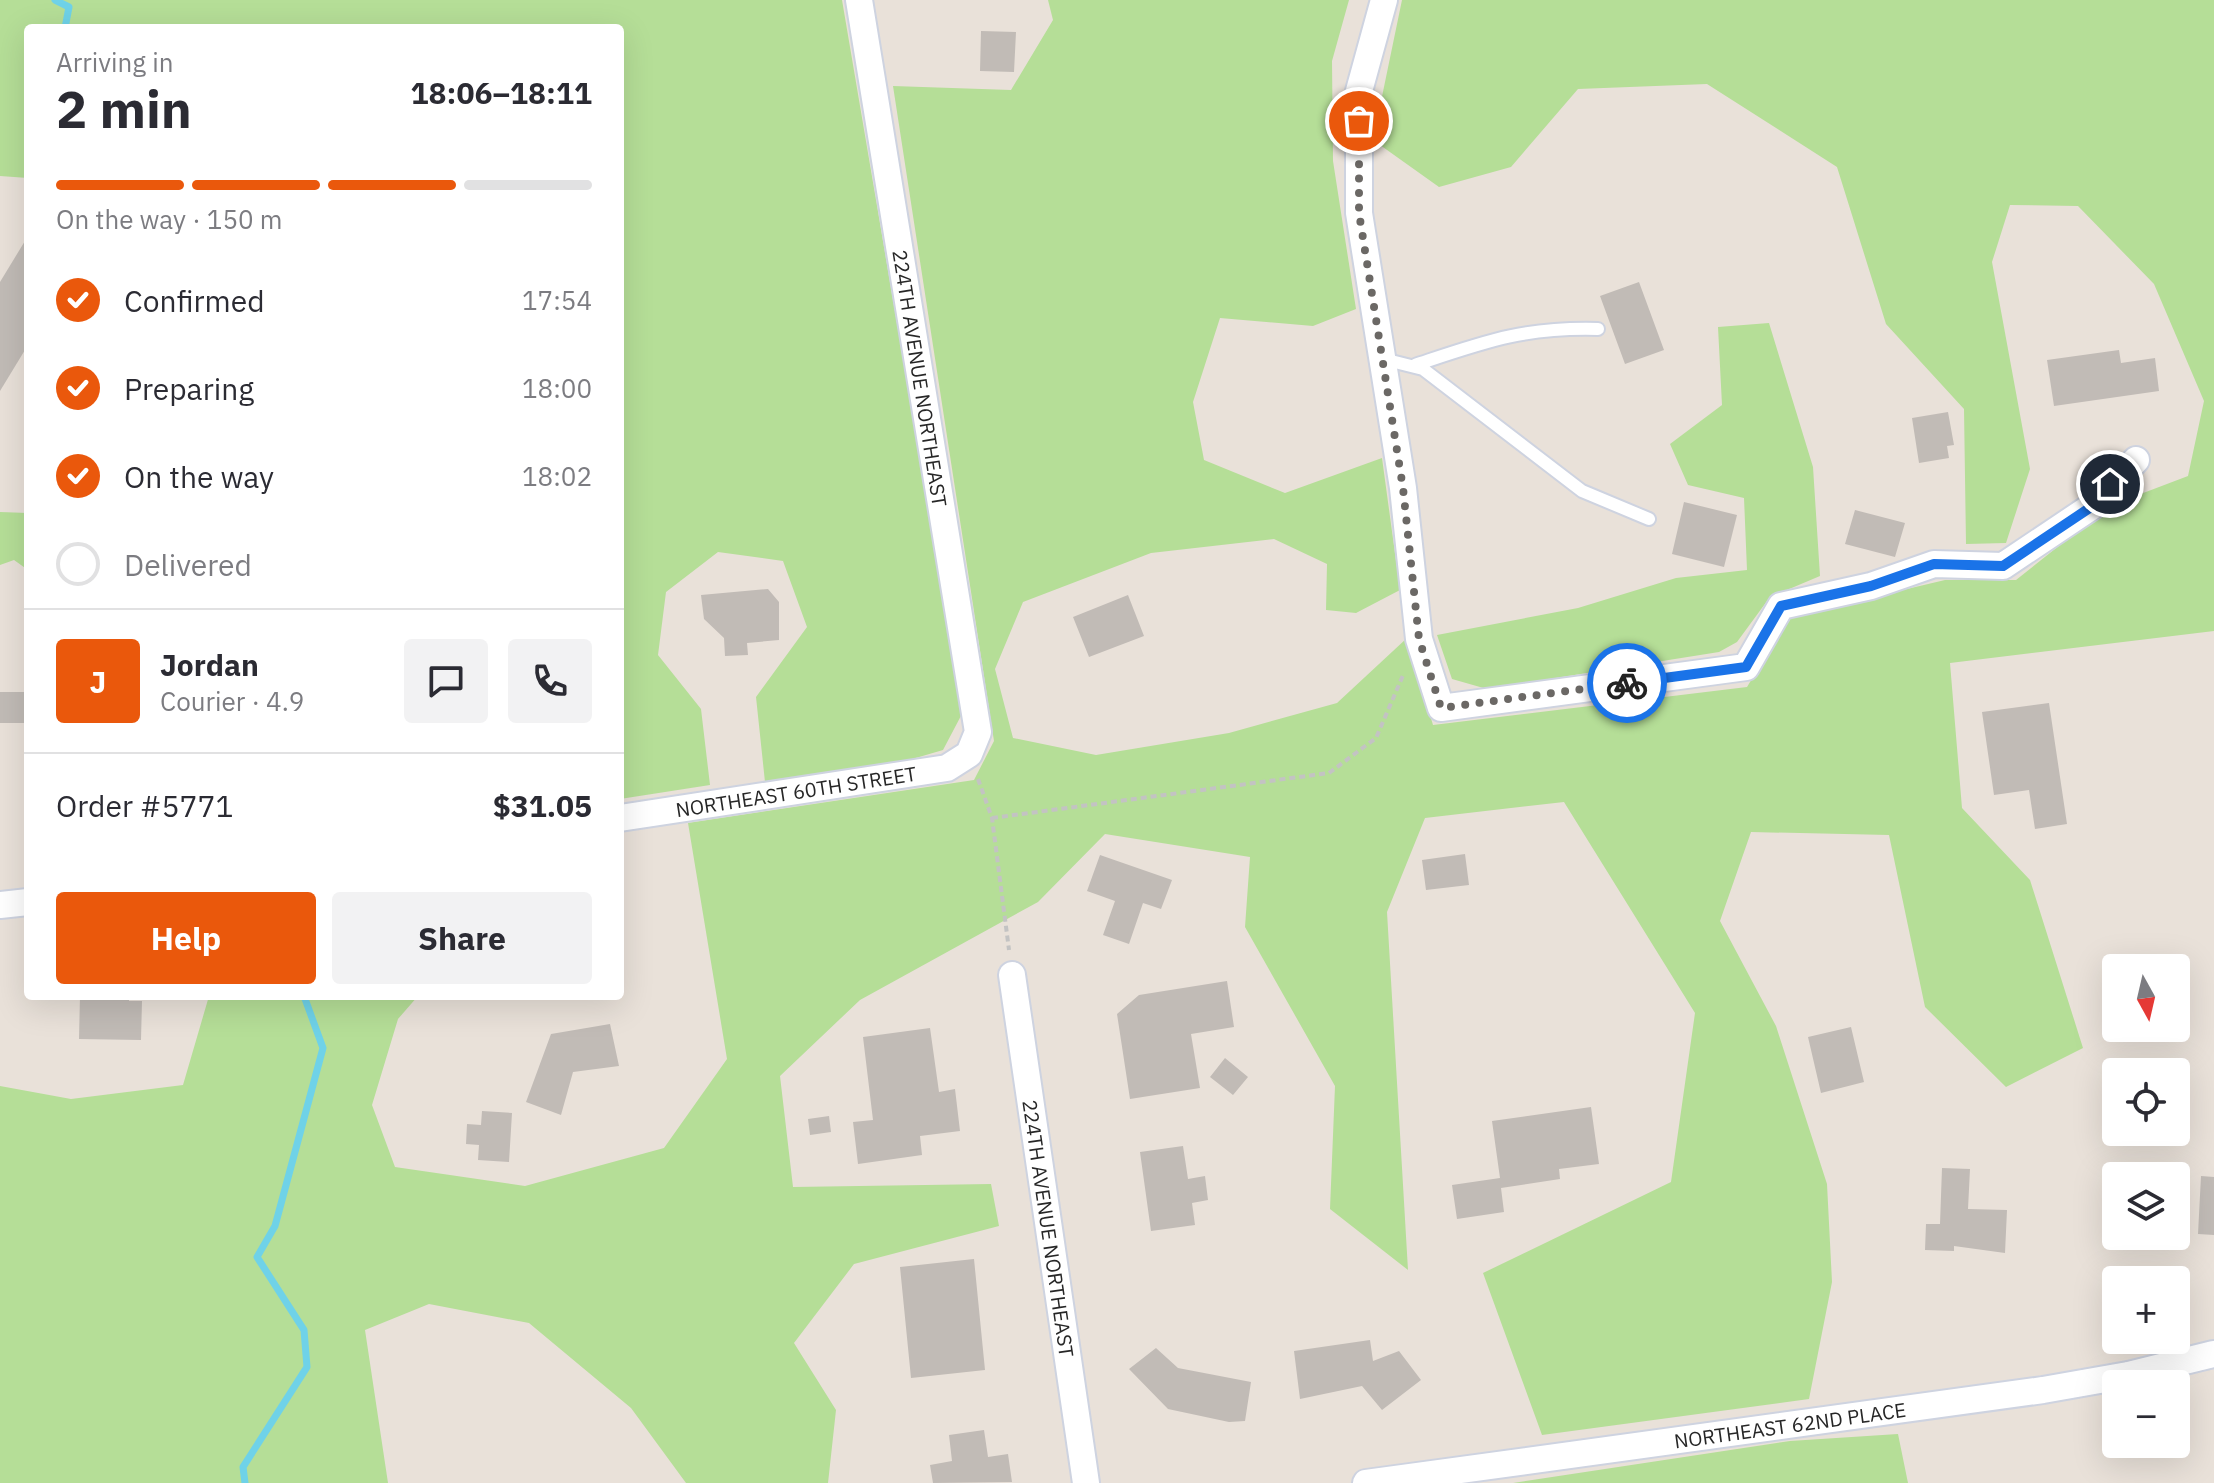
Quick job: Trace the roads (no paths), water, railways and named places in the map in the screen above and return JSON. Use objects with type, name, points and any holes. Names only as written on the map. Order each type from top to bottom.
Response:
[{"type":"street","name":"224TH AVENUE NORTHEAST","points":[[859,0],[978,732],[969,754]]},
{"type":"street","points":[[1384,0],[1359,91],[1359,213],[1403,488],[1419,639],[1441,708],[1746,667],[1781,606],[1871,586],[1934,564],[2003,566],[2094,505],[2136,460]]},
{"type":"street","name":"NORTHEAST 60TH STREET","points":[[624,817],[947,768],[969,754]]},
{"type":"street","points":[[0,905],[24,902]]},
{"type":"street","name":"224TH AVENUE NORTHEAST","points":[[1012,975],[1086,1483]]},
{"type":"street","name":"NORTHEAST 62ND PLACE","points":[[1366,1483],[2043,1390],[2214,1357]]},
{"type":"lane","points":[[1415,365],[1512,334],[1547,328],[1598,329]]},
{"type":"lane","points":[[1383,359],[1415,365],[1458,394],[1582,491],[1649,519]]},
{"type":"waterway","points":[[55,0],[69,7],[66,24]]},
{"type":"waterway","points":[[245,1483],[243,1467],[307,1367],[304,1330],[257,1257],[275,1226],[323,1048],[305,1000]]}]
